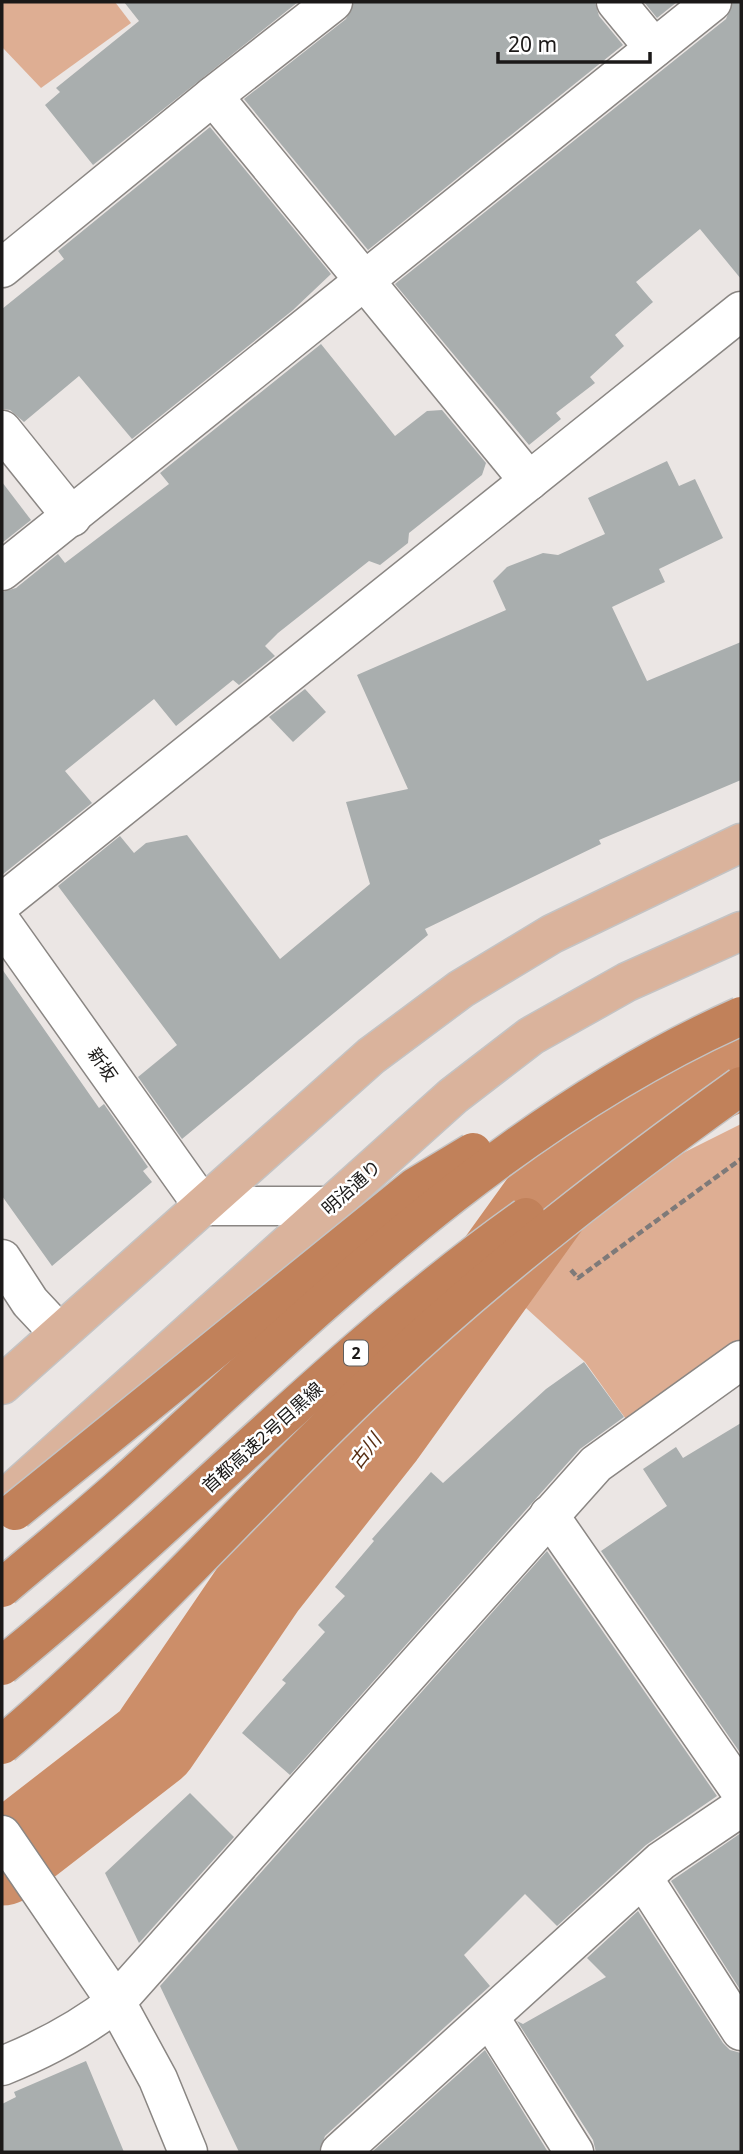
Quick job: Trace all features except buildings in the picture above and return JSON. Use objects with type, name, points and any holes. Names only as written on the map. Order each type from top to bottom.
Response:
[{"type":"highway","points":[[8,1506],[415,1187],[528,1117],[741,1016]]},
{"type":"highway","points":[[2,1588],[121,1487],[362,1266],[479,1173],[573,1107],[656,1058]]},
{"type":"highway","points":[[2,1745],[141,1618],[385,1372],[539,1235],[741,1084]]},
{"type":"highway","name":"首都高速2号目黒線","points":[[2,1666],[74,1607],[419,1297],[598,1166],[686,1111],[741,1084]]},
{"type":"main road","points":[[2,1385],[370,1056],[461,989],[552,934],[741,843]]},
{"type":"main road","name":"明治通り","points":[[8,1506],[330,1206],[453,1096],[531,1036],[626,982],[741,931]]},
{"type":"street","points":[[2,268],[333,2]]},
{"type":"street","points":[[615,2],[654,48]]},
{"type":"street","points":[[2,571],[712,2]]},
{"type":"street","points":[[213,96],[529,481]]},
{"type":"street","points":[[2,903],[741,311]]},
{"type":"street","points":[[2,430],[72,517]]},
{"type":"street","name":"新坂","points":[[2,923],[203,1206]]},
{"type":"street","points":[[203,1206],[330,1206]]},
{"type":"street","points":[[2,1259],[30,1302],[59,1333]]},
{"type":"street","points":[[2,2066],[26,2056],[97,2017],[116,2002],[596,1464],[741,1360]]},
{"type":"street","points":[[549,1515],[741,1792]]},
{"type":"street","points":[[340,2152],[661,1861],[741,1808]]},
{"type":"street","points":[[2,1836],[116,2002],[158,2078],[188,2152]]},
{"type":"street","points":[[643,1878],[741,2031]]},
{"type":"street","points":[[490,2018],[574,2152]]},
{"type":"path","points":[[578,1278],[741,1159]]},
{"type":"shaded area","points":[[2,2],[115,2],[131,23],[41,88],[2,47]]},
{"type":"shaded area","points":[[741,1124],[741,1360],[628,1422],[585,1362],[492,1277],[683,1153]]},
{"type":"waterway","name":"古川","points":[[2,1860],[153,1743],[262,1583],[381,1432],[578,1158],[652,1103],[741,1063]]}]
